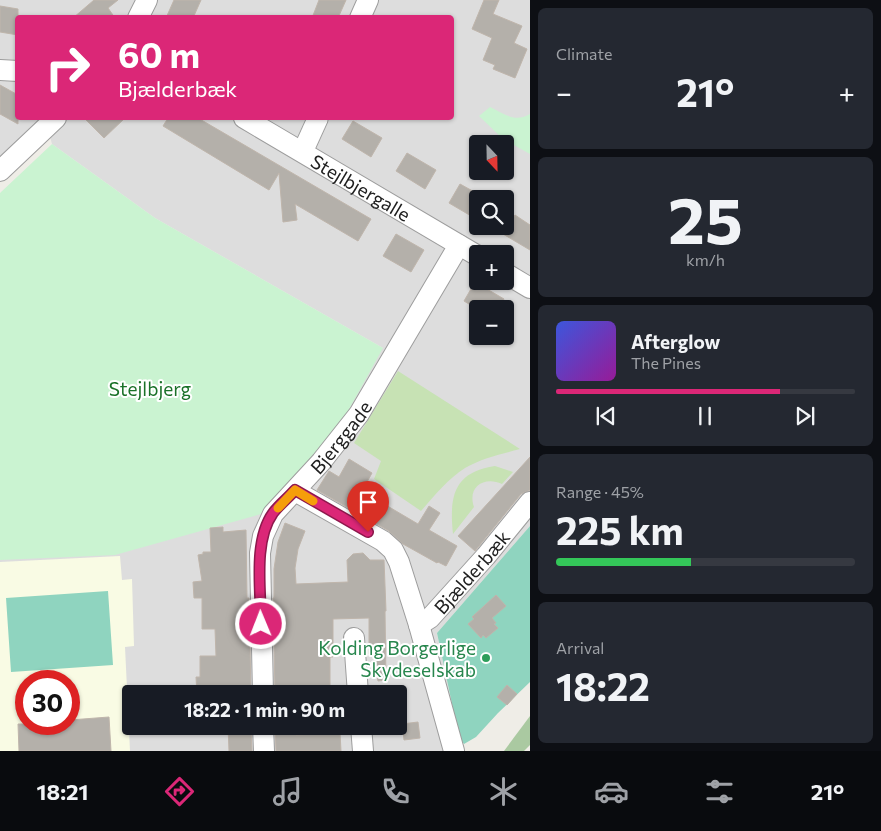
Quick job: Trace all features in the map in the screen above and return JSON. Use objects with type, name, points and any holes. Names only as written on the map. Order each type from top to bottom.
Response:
[{"type":"street","points":[[140,15],[148,0]]},
{"type":"street","points":[[361,15],[368,0]]},
{"type":"street","points":[[0,70],[15,70]]},
{"type":"street","points":[[0,171],[54,120]]},
{"type":"street","name":"Stejlbjergalle","points":[[247,120],[469,251]]},
{"type":"street","points":[[303,152],[317,120]]},
{"type":"street","name":"Bjerggade","points":[[263,685],[260,553],[263,536],[273,514],[340,439],[359,414],[459,245]]},
{"type":"street","points":[[514,278],[530,288]]},
{"type":"street","name":"Bjælderbæk","points":[[295,490],[383,541],[393,550],[399,562],[419,625],[430,618],[486,556],[530,502]]},
{"type":"street","points":[[419,625],[454,751]]},
{"type":"street","points":[[354,638],[357,685]]},
{"type":"street","points":[[264,735],[264,751]]},
{"type":"street","points":[[362,735],[363,751]]},
{"type":"shaded area","points":[[0,0],[530,0],[530,526],[437,633],[459,737],[456,751],[0,751],[0,560],[383,348],[155,218],[52,144],[47,126],[0,175]]},
{"type":"shaded area","points":[[120,556],[122,580],[132,579],[134,646],[125,647],[127,685],[122,685],[122,735],[129,735],[130,751],[0,751],[0,562]]},
{"type":"green space","points":[[490,107],[514,118],[530,114],[530,154],[514,145],[514,135],[499,135],[479,116]]},
{"type":"green space","name":"Stejlbjerg","points":[[52,144],[155,218],[383,348],[337,431],[261,514],[115,555],[0,560],[0,193]]},
{"type":"green space","points":[[398,371],[520,449],[485,459],[465,468],[447,482],[421,511],[374,479],[381,461],[354,443]]},
{"type":"green space","points":[[495,466],[513,472],[502,484],[489,481],[483,482],[475,489],[472,500],[474,507],[453,534],[452,508],[457,488],[471,474],[481,469]]},
{"type":"green space","name":"Kolding Borgerlige Skydeselskab","points":[[530,526],[530,682],[476,737],[464,744],[459,737],[437,633]]},
{"type":"green space","points":[[108,591],[113,665],[15,670],[15,672],[11,672],[6,598]]},
{"type":"green space","points":[[530,716],[530,745],[524,751],[504,751]]},
{"type":"building","points":[[94,0],[118,0],[108,8],[113,15],[76,15]]},
{"type":"building","points":[[174,0],[201,0],[194,15],[167,15]]},
{"type":"building","points":[[319,0],[346,0],[339,15],[313,15]]},
{"type":"building","points":[[484,0],[499,0],[493,14],[522,26],[514,43],[527,49],[515,78],[493,69],[495,65],[483,60],[492,38],[472,29]]},
{"type":"building","points":[[0,6],[18,9],[18,15],[15,15],[15,34],[0,32]]},
{"type":"building","points":[[0,85],[15,93],[15,120],[18,120],[18,124],[0,114]]},
{"type":"building","points":[[86,120],[123,120],[104,138]]},
{"type":"building","points":[[167,120],[201,120],[371,219],[358,241],[295,204],[297,220],[283,222],[279,173],[269,190],[163,126]]},
{"type":"building","points":[[353,121],[382,138],[371,157],[342,139]]},
{"type":"building","points":[[407,153],[436,170],[425,189],[396,171]]},
{"type":"building","points":[[460,184],[471,190],[469,190],[469,215],[449,203]]},
{"type":"building","points":[[515,215],[530,225],[530,250],[505,235],[514,235]]},
{"type":"building","points":[[396,234],[424,250],[411,272],[383,256]]},
{"type":"building","points":[[470,290],[489,290],[504,299],[469,300],[469,304],[464,301]]},
{"type":"building","points":[[530,457],[530,490],[521,494],[475,551],[458,536]]},
{"type":"building","points":[[349,459],[372,473],[362,491],[418,524],[429,506],[440,513],[429,530],[457,546],[446,566],[403,544],[389,531],[317,490],[329,471],[339,477]]},
{"type":"building","points":[[285,523],[305,531],[298,549],[295,568],[296,584],[348,582],[347,560],[353,554],[363,553],[370,560],[384,560],[386,680],[378,681],[373,654],[369,654],[369,618],[333,619],[333,657],[330,657],[330,685],[275,685],[273,598],[274,569],[278,542]]},
{"type":"building","points":[[223,527],[223,532],[246,530],[251,685],[196,685],[196,677],[200,677],[200,656],[216,656],[215,629],[202,629],[202,598],[194,598],[193,582],[202,581],[198,555],[203,554],[203,552],[211,552],[210,528]]},
{"type":"building","points":[[496,595],[506,606],[492,618],[498,628],[486,638],[483,635],[481,638],[468,624],[474,619],[472,617]]},
{"type":"building","points":[[507,685],[517,694],[507,705],[497,697]]},
{"type":"building","points":[[109,717],[111,751],[19,751],[18,735],[80,735],[80,719]]},
{"type":"building","points":[[418,722],[420,738],[404,740],[403,735],[407,735],[407,723]]},
{"type":"building","points":[[228,735],[251,735],[252,751],[229,751]]},
{"type":"building","points":[[275,735],[340,735],[341,751],[276,751]]},
{"type":"slow traffic","points":[[278,508],[295,490],[313,501]]},
{"type":"place","name":"Kolding Borgerlige Skydeselskab","points":[[486,658]]},
{"type":"route","points":[[261,624],[260,553],[263,536],[273,514],[295,490],[368,532]]}]
